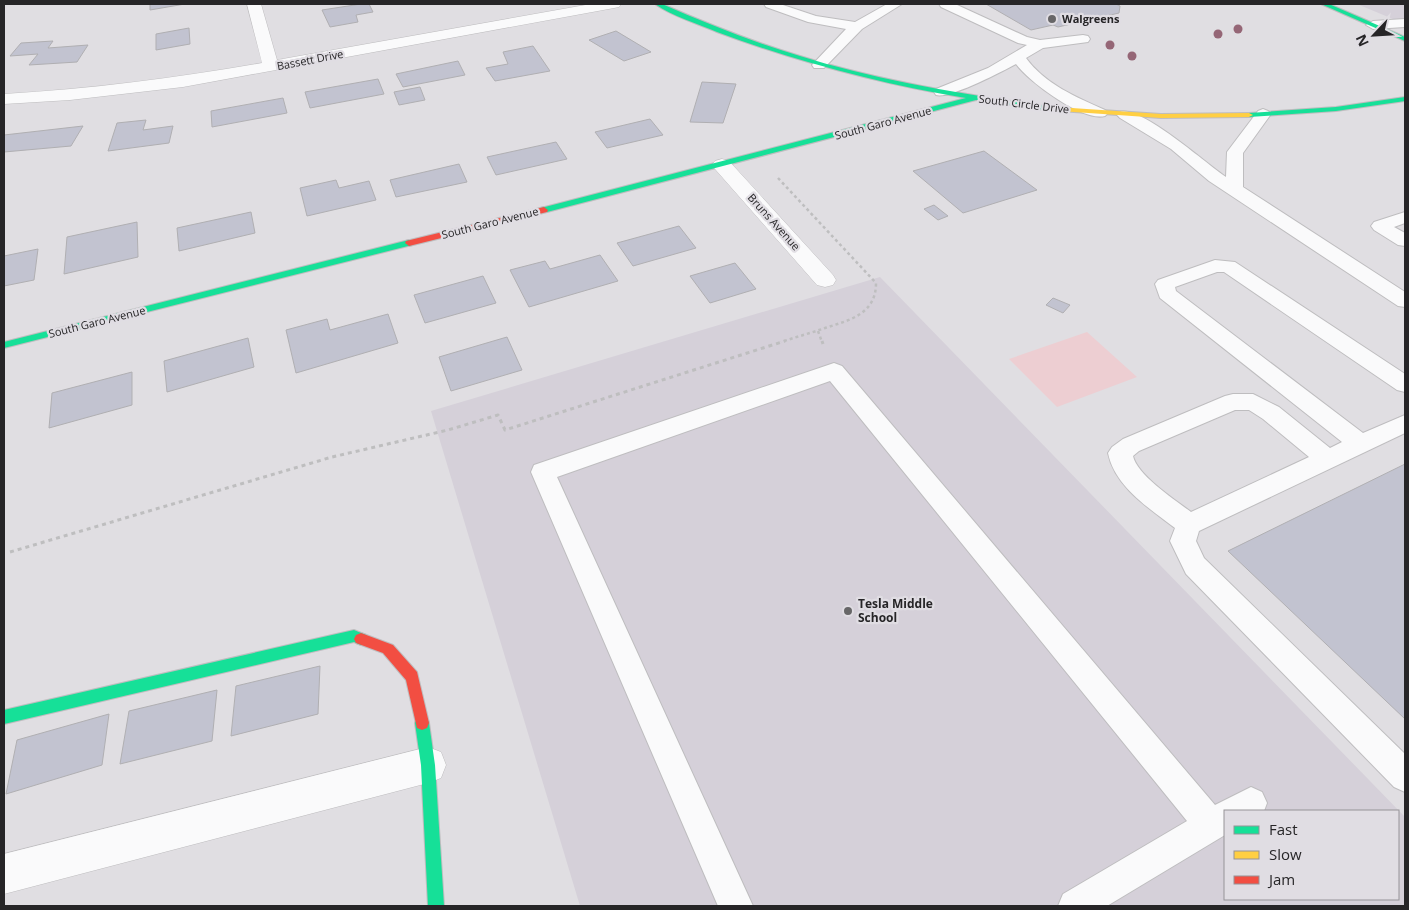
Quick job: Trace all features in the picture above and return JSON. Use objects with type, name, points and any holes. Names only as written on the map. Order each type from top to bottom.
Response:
[{"type":"street","points":[[254,4],[271,67]]},
{"type":"street","name":"Bassett Drive","points":[[4,99],[131,89],[271,67],[614,4]]},
{"type":"street","name":"South Circle Drive","points":[[658,4],[704,26],[752,45],[819,65],[941,92],[1044,108],[1125,115],[1206,117],[1331,109],[1405,100]]},
{"type":"street","points":[[1324,4],[1405,39]]},
{"type":"street","name":"South Garo Avenue","points":[[4,345],[722,165],[976,98]]},
{"type":"street","name":"Bruns Avenue","points":[[722,165],[825,280]]},
{"type":"street","points":[[4,717],[354,636],[388,649],[412,677],[421,715],[428,764],[436,906]]},
{"type":"street","points":[[4,874],[428,764]]},
{"type":"lane","points":[[770,4],[803,18],[828,24],[857,26]]},
{"type":"lane","points":[[819,65],[857,26],[896,4]]},
{"type":"lane","points":[[945,4],[1023,40],[1040,44],[1083,39]]},
{"type":"lane","points":[[866,7],[881,12]]},
{"type":"lane","points":[[1373,25],[1405,23]]},
{"type":"lane","points":[[941,92],[992,72],[1040,44]]},
{"type":"lane","points":[[1018,57],[1025,69],[1044,86],[1100,113]]},
{"type":"lane","points":[[1234,188],[1235,152],[1263,114]]},
{"type":"lane","points":[[1125,115],[1177,146],[1216,177],[1405,301]]},
{"type":"lane","points":[[1405,217],[1380,226],[1405,241]]},
{"type":"lane","points":[[1361,444],[1168,294],[1165,284],[1215,266],[1228,266],[1405,384]]},
{"type":"lane","points":[[736,906],[543,472],[834,371],[1226,810]]},
{"type":"lane","points":[[1189,524],[1149,494],[1122,466],[1120,453],[1131,445],[1233,402],[1254,402],[1328,459]]},
{"type":"lane","points":[[1405,423],[1189,524],[1182,541],[1195,566],[1405,776]]},
{"type":"lane","points":[[1074,906],[1224,818]]},
{"type":"path","points":[[10,552],[294,468],[448,430],[498,415],[505,430],[818,331]]},
{"type":"shaded area","points":[[1357,4],[1405,4],[1405,24]]},
{"type":"shaded area","name":"Tesla Middle School","points":[[880,277],[1398,810],[1224,810],[1224,900],[1399,900],[1399,811],[1405,817],[1405,906],[580,906],[431,411]]},
{"type":"shaded area","points":[[1087,332],[1137,377],[1057,407],[1009,359]]},
{"type":"building","points":[[150,4],[185,4],[150,10]]},
{"type":"building","points":[[369,4],[373,12],[356,15],[358,22],[330,27],[322,10]]},
{"type":"building","name":"Walgreens","points":[[986,4],[1116,4],[1120,6],[1119,13],[1058,27],[1053,25],[1031,30]]},
{"type":"building","points":[[189,28],[190,44],[156,50],[156,34]]},
{"type":"building","points":[[616,31],[651,52],[624,61],[589,40]]},
{"type":"building","points":[[53,41],[48,48],[88,45],[77,62],[29,65],[38,54],[10,56],[21,43]]},
{"type":"building","points":[[533,46],[550,71],[495,81],[486,68],[508,64],[503,52]]},
{"type":"building","points":[[458,61],[465,75],[403,87],[396,74]]},
{"type":"building","points":[[378,79],[384,94],[310,108],[305,92]]},
{"type":"building","points":[[702,82],[736,84],[723,123],[690,122]]},
{"type":"building","points":[[420,87],[425,100],[399,105],[394,92]]},
{"type":"building","points":[[283,98],[287,113],[212,127],[211,111]]},
{"type":"building","points":[[650,119],[663,135],[607,148],[595,132]]},
{"type":"building","points":[[146,120],[143,130],[173,126],[169,143],[108,151],[117,123]]},
{"type":"building","points":[[83,126],[71,146],[4,152],[4,135]]},
{"type":"building","points":[[556,142],[567,159],[496,175],[487,157]]},
{"type":"building","points":[[984,151],[1037,190],[963,213],[913,171]]},
{"type":"building","points":[[459,164],[467,182],[396,197],[390,180]]},
{"type":"building","points":[[336,180],[339,188],[369,181],[376,200],[307,216],[300,188]]},
{"type":"building","points":[[934,205],[948,216],[938,220],[924,209]]},
{"type":"building","points":[[251,212],[255,233],[179,251],[177,228]]},
{"type":"building","points":[[137,222],[138,257],[64,274],[67,237]]},
{"type":"building","points":[[679,226],[696,248],[633,266],[617,243]]},
{"type":"building","points":[[38,249],[34,280],[4,286],[4,256]]},
{"type":"building","points":[[600,255],[618,281],[529,307],[510,270],[545,261],[550,269]]},
{"type":"building","points":[[735,263],[756,289],[710,303],[690,276]]},
{"type":"building","points":[[483,276],[496,303],[425,323],[414,295]]},
{"type":"building","points":[[1053,298],[1070,305],[1063,313],[1046,305]]},
{"type":"building","points":[[388,314],[398,343],[296,373],[286,330],[327,319],[330,330]]},
{"type":"building","points":[[507,337],[522,370],[451,391],[439,357]]},
{"type":"building","points":[[248,338],[254,367],[167,392],[164,361]]},
{"type":"building","points":[[132,372],[132,405],[49,428],[52,393]]},
{"type":"building","points":[[1405,464],[1405,719],[1228,551]]},
{"type":"building","points":[[320,666],[318,714],[231,736],[236,686]]},
{"type":"building","points":[[217,690],[212,741],[120,764],[129,711]]},
{"type":"building","points":[[109,714],[102,765],[6,794],[17,740]]},
{"type":"traffic: fast","points":[[658,4],[751,42],[847,71],[945,93],[1045,108]]},
{"type":"traffic: fast","points":[[1324,4],[1405,39]]},
{"type":"traffic: fast","points":[[544,210],[976,98]]},
{"type":"traffic: fast","points":[[1249,115],[1336,109],[1405,99]]},
{"type":"traffic: fast","points":[[4,345],[409,243]]},
{"type":"traffic: fast","points":[[4,717],[354,636],[361,639]]},
{"type":"traffic: fast","points":[[422,723],[428,765],[436,906]]},
{"type":"traffic: slow","points":[[1045,108],[1161,116],[1249,115]]},
{"type":"traffic: jam","points":[[409,243],[544,210]]},
{"type":"traffic: jam","points":[[361,639],[388,649],[412,677],[422,723]]},
{"type":"place","name":"Walgreens","points":[[1052,19]]},
{"type":"place","name":"Tesla Middle School","points":[[848,611]]}]
